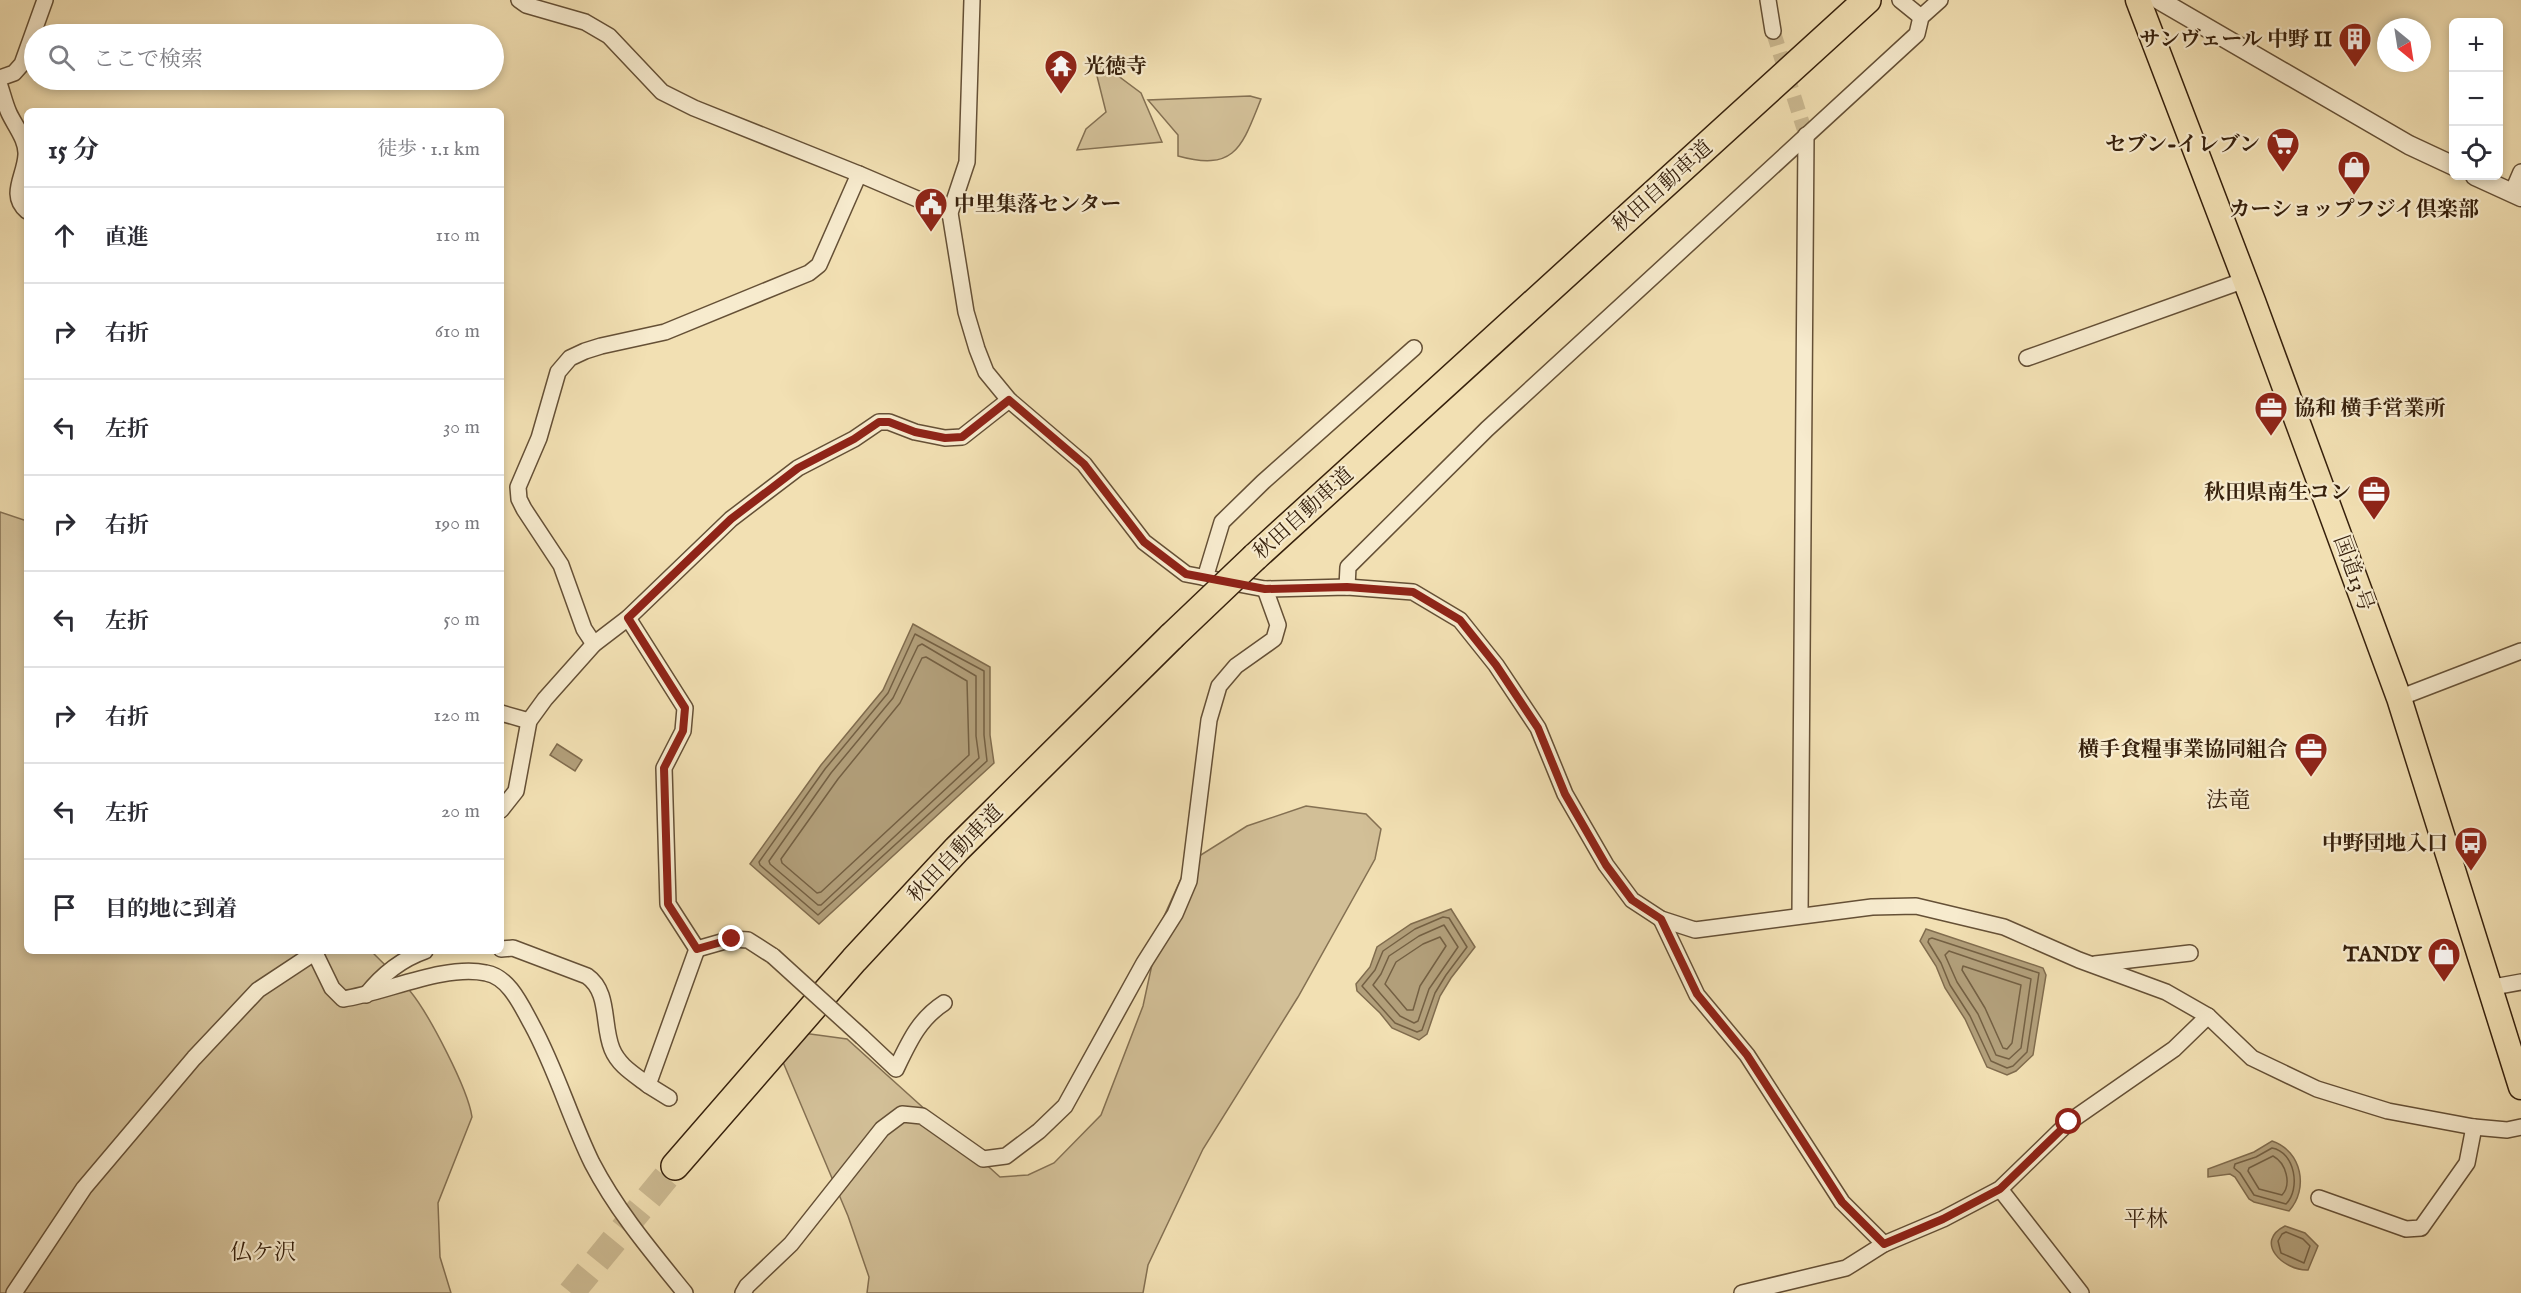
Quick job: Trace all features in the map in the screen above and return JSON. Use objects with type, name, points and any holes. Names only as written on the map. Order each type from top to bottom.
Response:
[{"type":"highway","name":"秋田自動車道","points":[[675,1166],[846,969],[957,849],[1172,636],[1255,557],[1867,0]]},
{"type":"highway","name":"国道13号","points":[[2138,0],[2245,280],[2399,698],[2488,988],[2521,1087]]},
{"type":"street","points":[[36,24],[45,0]]},
{"type":"street","points":[[519,0],[526,5],[585,22],[609,36],[662,92],[694,108],[950,213]]},
{"type":"street","points":[[972,0],[967,162],[950,213],[966,312],[976,349],[986,372],[1009,400],[1084,464],[1144,542],[1186,574],[1265,589],[1347,587],[1413,592],[1460,620],[1496,665],[1538,728],[1565,794],[1606,865],[1632,900],[1661,919],[1695,930],[1872,907],[1916,906],[2004,927],[2166,992],[2208,1016],[2252,1058],[2317,1089],[2388,1111],[2507,1130],[2521,1127]]},
{"type":"street","points":[[1768,0],[1773,31]]},
{"type":"street","points":[[1900,0],[1921,17]]},
{"type":"street","points":[[1347,587],[1348,567],[1487,429],[1917,34],[1921,17],[1940,0]]},
{"type":"street","points":[[2159,0],[2409,145],[2449,164]]},
{"type":"street","points":[[0,78],[14,73],[24,58]]},
{"type":"street","points":[[0,86],[9,112],[24,142]]},
{"type":"street","points":[[1800,915],[1806,135]]},
{"type":"street","points":[[24,167],[17,191],[18,200],[24,207]]},
{"type":"street","points":[[2484,180],[2517,195],[2521,172]]},
{"type":"street","points":[[594,644],[584,629],[561,565],[519,499],[518,487],[539,438],[558,372],[570,358],[585,351],[665,332],[809,273],[819,265],[859,174]]},
{"type":"street","points":[[2027,358],[2245,280]]},
{"type":"street","points":[[1205,578],[1222,522],[1263,482],[1414,348]]},
{"type":"street","points":[[504,806],[516,791],[529,721],[544,699],[594,644],[628,618],[731,519],[798,468],[854,439],[879,422],[889,422],[915,432],[945,438],[962,437],[1009,400]]},
{"type":"street","points":[[743,1293],[747,1286],[791,1244],[882,1129],[902,1114],[922,1116],[982,1159],[1006,1156],[1040,1131],[1065,1106],[1144,963],[1175,914],[1189,881],[1209,720],[1219,686],[1236,666],[1274,639],[1278,625],[1265,589]]},
{"type":"street","points":[[628,618],[685,708],[683,731],[664,768],[668,904],[697,949]]},
{"type":"street","points":[[2399,698],[2521,651]]},
{"type":"street","points":[[504,714],[529,721]]},
{"type":"street","points":[[1661,919],[1697,994],[1747,1055],[1842,1202],[1884,1244]]},
{"type":"street","points":[[697,949],[732,939],[748,940],[773,956],[896,1069],[915,1030],[929,1012],[944,1003]]},
{"type":"street","points":[[504,949],[513,948],[594,980],[601,990],[612,1048],[621,1064],[669,1098]]},
{"type":"street","points":[[648,1085],[697,949]]},
{"type":"street","points":[[2092,964],[2190,953]]},
{"type":"street","points":[[14,1293],[84,1188],[194,1058],[258,990],[313,954]]},
{"type":"street","points":[[317,954],[332,988],[343,999],[446,973],[484,972],[501,977],[526,1013],[544,1047],[591,1161],[612,1200],[685,1293]]},
{"type":"street","points":[[366,995],[379,979],[416,954]]},
{"type":"street","points":[[2488,988],[2521,982]]},
{"type":"street","points":[[1742,1293],[1846,1268],[1884,1244],[1943,1219],[2000,1189],[2069,1122],[2174,1049],[2208,1016]]},
{"type":"street","points":[[2319,1197],[2406,1229],[2421,1228],[2467,1163],[2474,1126]]},
{"type":"street","points":[[2000,1189],[2081,1293]]},
{"type":"shaded area","points":[[1094,64],[1106,67],[1141,93],[1162,142],[1077,150],[1086,129],[1106,112]]},
{"type":"shaded area","points":[[1250,96],[1261,99],[1242,142],[1225,157],[1213,160],[1197,160],[1178,156],[1178,135],[1148,100]]},
{"type":"shaded area","points":[[0,512],[24,520],[24,954],[374,954],[410,991],[427,1016],[456,1071],[472,1117],[438,1203],[440,1257],[451,1293],[0,1293]]},
{"type":"shaded area","points":[[1306,806],[1366,814],[1381,829],[1375,859],[1298,997],[1203,1149],[1148,1265],[1143,1293],[867,1293],[869,1277],[848,1216],[780,1055],[803,1033],[847,1039],[1000,1177],[1028,1175],[1054,1163],[1101,1115],[1143,1006],[1161,923],[1188,863],[1247,826]]},
{"type":"water","points":[[913,624],[990,667],[990,735],[994,763],[819,924],[750,864],[821,765],[883,690]]},
{"type":"water","points":[[557,744],[582,760],[575,771],[550,755]]},
{"type":"water","points":[[1451,909],[1475,947],[1440,996],[1427,1034],[1419,1040],[1392,1028],[1357,991],[1356,984],[1370,967],[1377,947],[1411,924]]},
{"type":"water","points":[[1926,929],[2043,968],[2046,975],[2033,1055],[2016,1071],[2007,1075],[1987,1067],[1965,1019],[1945,988],[1936,966],[1920,941]]},
{"type":"water","points":[[2272,1141],[2290,1153],[2299,1171],[2299,1192],[2289,1211],[2249,1199],[2235,1177],[2230,1174],[2208,1177],[2208,1169],[2254,1152]]},
{"type":"water","points":[[2285,1226],[2305,1233],[2318,1246],[2308,1270],[2290,1266],[2282,1261],[2272,1247],[2272,1240],[2276,1233]]},
{"type":"tunnel","points":[[1773,31],[1806,135]]},
{"type":"tunnel","points":[[571,1293],[675,1166]]},
{"type":"place","name":"サンヴェール 中野 II","points":[[2355,68]]},
{"type":"place","name":"光徳寺","points":[[1061,95]]},
{"type":"place","name":"セブン-イレブン","points":[[2283,173]]},
{"type":"place","name":"カーショップフジイ倶楽部","points":[[2354,196]]},
{"type":"place","name":"中里集落センター","points":[[931,233]]},
{"type":"place","name":"協和 横手営業所","points":[[2271,437]]},
{"type":"place","name":"秋田県南生コン","points":[[2374,521]]},
{"type":"place","name":"横手食糧事業協同組合","points":[[2311,778]]},
{"type":"place","name":"中野団地入口","points":[[2471,872]]},
{"type":"place","name":"TANDY","points":[[2444,983]]},
{"type":"district","name":"法竜","points":[[2228,799]]},
{"type":"district","name":"平林","points":[[2146,1218]]},
{"type":"district","name":"仏ケ沢","points":[[263,1251]]},
{"type":"route","points":[[732,939],[697,949],[668,904],[664,768],[683,731],[685,708],[628,618],[731,519],[798,468],[854,439],[879,422],[889,422],[915,432],[945,438],[962,437],[1009,400],[1084,464],[1144,542],[1186,574],[1265,589],[1347,587],[1413,592],[1460,620],[1496,665],[1538,728],[1565,794],[1606,865],[1632,900],[1661,919],[1697,994],[1747,1055],[1842,1202],[1884,1244],[1943,1219],[2000,1189],[2069,1122]]}]
